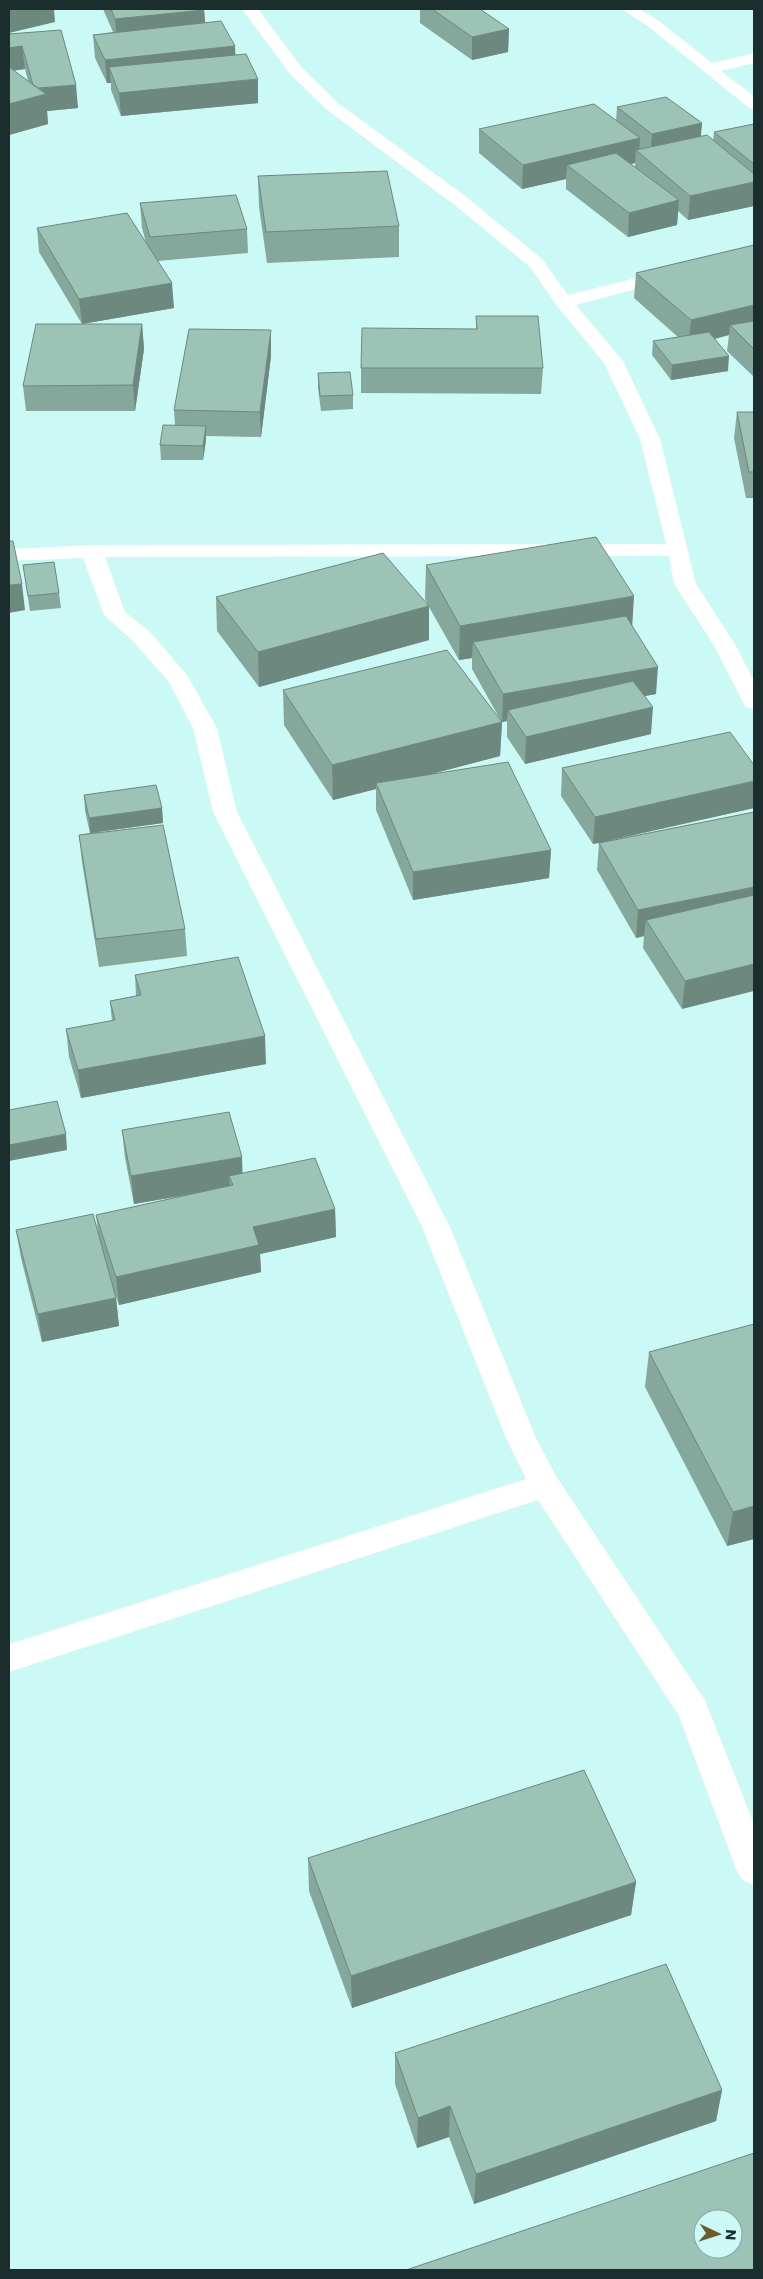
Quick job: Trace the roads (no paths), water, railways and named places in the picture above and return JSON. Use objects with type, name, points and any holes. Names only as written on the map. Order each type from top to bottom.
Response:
[{"type":"street","points":[[250,9],[296,71],[332,106],[458,200],[536,263],[564,302],[613,361],[650,439],[678,550],[684,584],[724,644],[754,702]]},
{"type":"street","points":[[630,9],[654,24],[754,104]]},
{"type":"street","points":[[709,69],[754,58]]},
{"type":"street","points":[[564,302],[688,270]]},
{"type":"street","points":[[9,555],[92,551],[678,550]]},
{"type":"street","points":[[92,551],[115,614],[140,636],[179,680],[205,728],[225,812],[436,1226],[521,1438],[545,1485],[693,1710],[754,1869]]},
{"type":"street","points":[[9,1658],[545,1485]]}]
